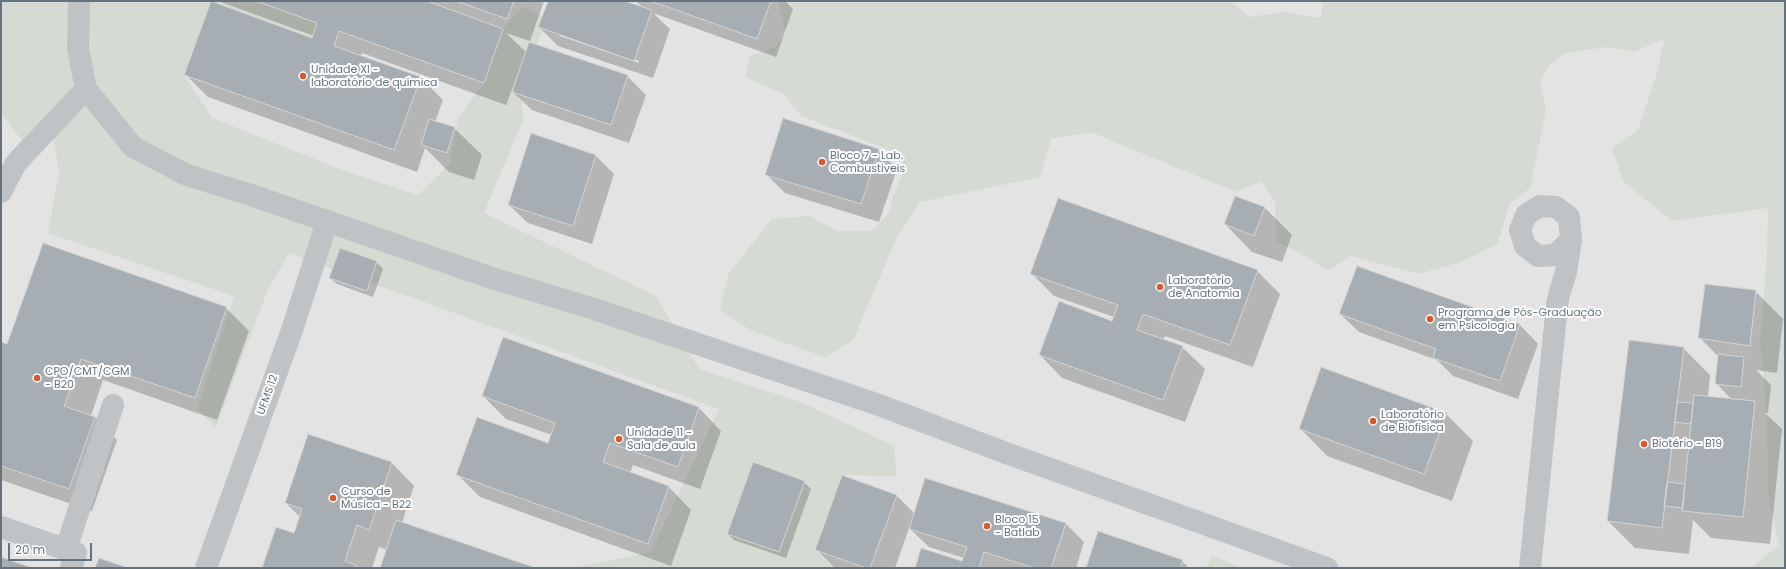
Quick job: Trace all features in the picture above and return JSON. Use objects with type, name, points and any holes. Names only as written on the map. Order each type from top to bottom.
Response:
[{"type":"lane","points":[[79,1],[78,49],[86,88],[133,147],[187,175],[251,195],[492,278],[591,308],[879,405],[1006,453],[1326,568]]},
{"type":"lane","points":[[1,192],[16,163],[86,88]]},
{"type":"lane","points":[[1530,568],[1558,295],[1566,272],[1571,240],[1569,217],[1556,207],[1540,206],[1526,215],[1520,230],[1525,246],[1550,268],[1558,295]]},
{"type":"lane","name":"UFMS 12","points":[[206,568],[292,330],[327,222]]},
{"type":"lane","points":[[1538,256],[1555,255],[1571,240]]},
{"type":"lane","points":[[1,527],[69,559],[114,405]]},
{"type":"shaded area","points":[[1,1],[1785,1],[1785,568],[1,568]]},
{"type":"shaded area","points":[[1,1],[211,1],[184,75],[212,118],[345,171],[418,195],[450,164],[458,118],[484,83],[503,29],[523,7],[547,17],[521,89],[523,120],[484,213],[656,296],[699,369],[801,402],[894,446],[897,476],[842,475],[815,550],[835,568],[573,568],[651,552],[719,409],[289,253],[268,289],[216,427],[197,409],[234,296],[48,233],[59,173],[53,133],[24,143],[1,113]]},
{"type":"shaded area","points":[[211,1],[256,1],[317,23],[312,38]]},
{"type":"shaded area","points":[[778,1],[1231,1],[1249,17],[1283,12],[1321,18],[1323,1],[1785,1],[1785,568],[1751,568],[1779,545],[1768,493],[1767,414],[1760,341],[1767,254],[1768,208],[1672,221],[1623,181],[1612,148],[1638,130],[1658,70],[1664,39],[1634,52],[1607,47],[1565,53],[1549,65],[1540,82],[1546,110],[1530,188],[1510,203],[1497,244],[1461,262],[1419,274],[1351,256],[1328,271],[1300,253],[1276,242],[1275,201],[1261,182],[1236,192],[1091,132],[1051,139],[1040,177],[920,202],[896,239],[853,340],[825,357],[752,331],[720,310],[729,273],[772,219],[809,216],[837,231],[872,231],[889,213],[893,197],[906,166],[889,150],[801,116],[784,94],[745,77],[750,56],[776,46],[786,34]]},
{"type":"shaded area","points":[[1212,556],[1242,568],[1206,568]]},
{"type":"building","name":"Unidade XI - laboratório de química","points":[[211,1],[312,38],[317,23],[256,1],[427,1],[503,29],[484,83],[339,31],[334,46],[421,77],[394,150],[184,75]]},
{"type":"building","points":[[456,1],[514,1],[507,19]]},
{"type":"building","points":[[548,1],[625,1],[652,10],[634,61],[538,27]]},
{"type":"building","points":[[651,1],[771,1],[757,39]]},
{"type":"building","points":[[529,42],[628,75],[611,125],[512,92]]},
{"type":"building","name":"Bloco 7 - Lab. Combustiveis","points":[[783,118],[879,149],[861,204],[765,175]]},
{"type":"building","points":[[429,119],[455,127],[447,153],[421,145]]},
{"type":"building","points":[[531,133],[596,155],[573,226],[508,205]]},
{"type":"building","points":[[1235,196],[1265,207],[1254,236],[1224,224]]},
{"type":"building","name":"Laboratório de Anatomia","points":[[1058,198],[1258,270],[1230,345],[1143,314],[1137,330],[1183,346],[1163,400],[1039,355],[1059,301],[1112,321],[1118,305],[1030,274]]},
{"type":"building","name":"CPO/CMT/CGM - B20","points":[[43,243],[227,307],[195,398],[81,359],[64,406],[95,417],[69,489],[1,466],[1,342],[7,344]]},
{"type":"building","points":[[340,248],[377,261],[367,291],[329,278]]},
{"type":"building","name":"Programa de Pós-Graduação em Psicologia","points":[[1357,266],[1520,324],[1500,381],[1433,358],[1436,349],[1339,314]]},
{"type":"building","points":[[1705,284],[1756,290],[1750,346],[1698,338]]},
{"type":"building","name":"Unidade 11 - Sala de aula","points":[[503,337],[699,407],[678,467],[610,443],[603,462],[669,486],[648,544],[456,475],[477,417],[548,443],[555,423],[482,396]]},
{"type":"building","name":"Biotério - B19","points":[[1629,340],[1684,347],[1662,528],[1607,521]]},
{"type":"building","points":[[1718,354],[1744,357],[1741,387],[1715,384]]},
{"type":"building","name":"Laboratório de Biofisíca","points":[[1321,367],[1447,413],[1424,474],[1299,429]]},
{"type":"building","points":[[1694,395],[1755,401],[1743,517],[1682,511]]},
{"type":"building","points":[[1677,402],[1693,403],[1691,424],[1675,422]]},
{"type":"building","name":"Curso de Música - B22","points":[[308,434],[392,462],[369,530],[357,525],[345,561],[356,565],[355,568],[262,568],[276,527],[294,533],[302,509],[285,503]]},
{"type":"building","points":[[753,462],[805,481],[779,552],[727,534]]},
{"type":"building","points":[[842,475],[897,495],[870,568],[866,568],[815,550]]},
{"type":"building","name":"Bloco 15 - Batlab","points":[[925,478],[1066,523],[1051,568],[1034,568],[984,552],[979,568],[915,568],[921,548],[962,561],[967,547],[909,529]]},
{"type":"building","points":[[1667,482],[1685,484],[1683,508],[1664,506]]},
{"type":"building","points":[[396,520],[536,568],[380,568]]},
{"type":"building","points":[[1098,531],[1183,560],[1180,568],[1086,568]]},
{"type":"building","points":[[1,557],[33,568],[1,568]]},
{"type":"building","points":[[99,558],[128,568],[95,568]]},
{"type":"place","name":"Unidade XI - laboratório de química","points":[[303,76]]},
{"type":"place","name":"Bloco 7 - Lab. Combustiveis","points":[[822,162]]},
{"type":"place","name":"Laboratório de Anatomia","points":[[1160,287]]},
{"type":"place","name":"Programa de Pós-Graduação em Psicologia","points":[[1430,319]]},
{"type":"place","name":"CPO/CMT/CGM - B20","points":[[37,378]]},
{"type":"place","name":"Laboratório de Biofisíca","points":[[1373,421]]},
{"type":"place","name":"Unidade 11 - Sala de aula","points":[[619,439]]},
{"type":"place","name":"Biotério - B19","points":[[1644,444]]},
{"type":"place","name":"Curso de Música - B22","points":[[333,498]]},
{"type":"place","name":"Bloco 15 - Batlab","points":[[987,526]]}]
